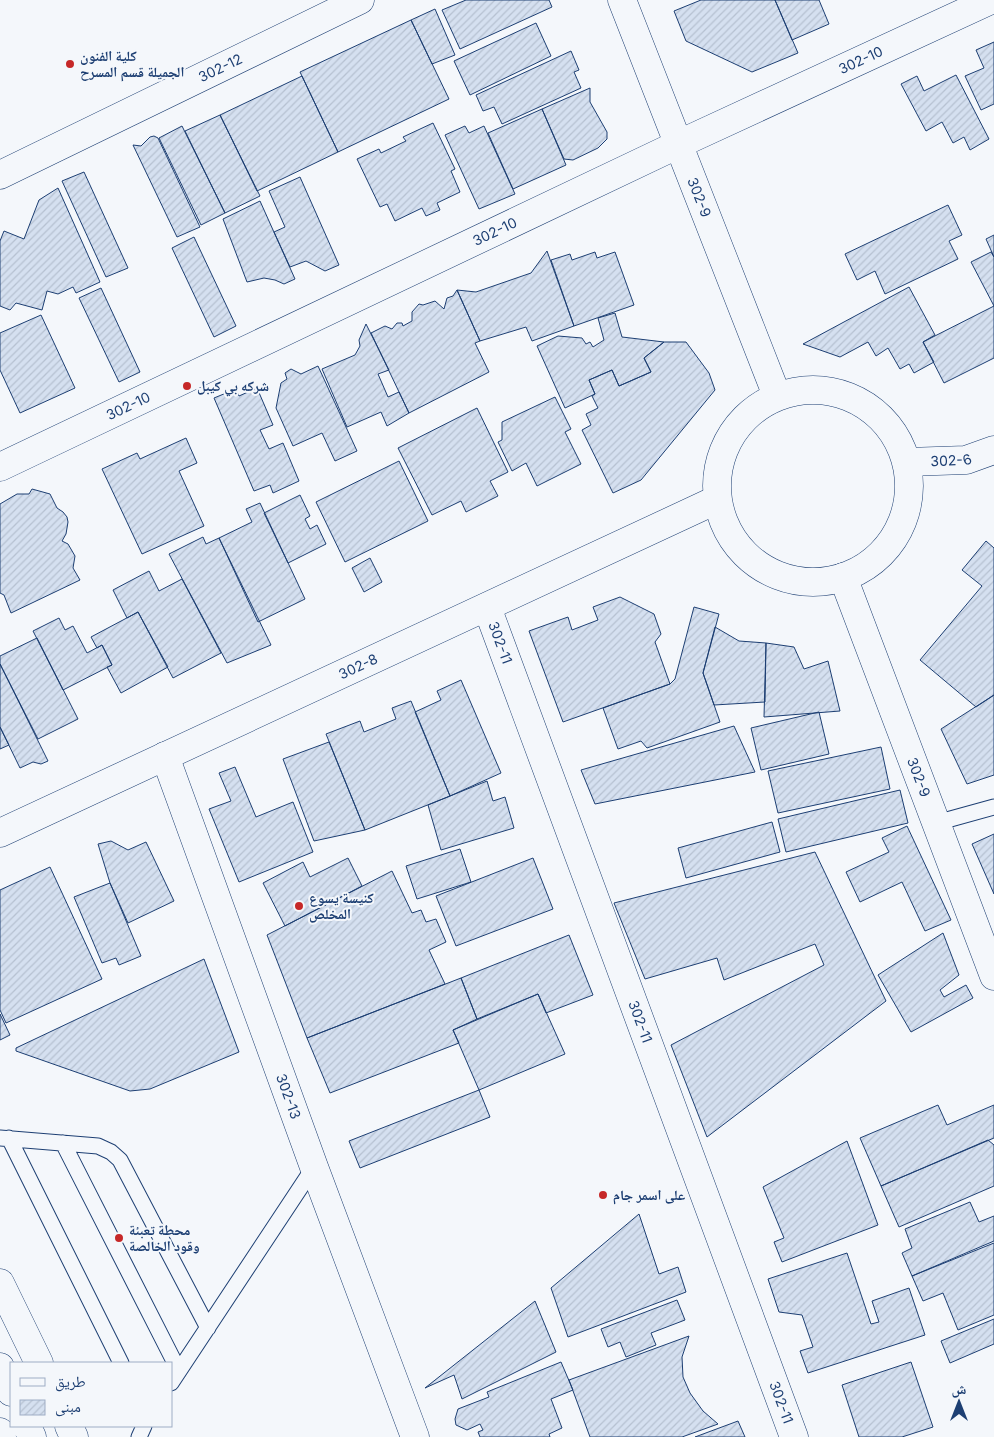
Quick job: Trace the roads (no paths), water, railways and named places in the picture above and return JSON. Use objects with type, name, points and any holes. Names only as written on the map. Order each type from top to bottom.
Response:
[{"type":"street","name":"302-12","points":[[0,175],[360,0]]},
{"type":"street","name":"302-9","points":[[622,0],[777,396]]},
{"type":"street","name":"302-10","points":[[0,467],[679,144],[991,0]]},
{"type":"street","points":[[810,388],[842,393],[871,408],[894,432],[907,462],[910,491],[904,519],[895,536],[890,544],[869,564],[843,577],[810,583],[777,576],[748,558],[727,532],[716,500],[717,468],[728,437],[749,412],[777,396],[810,388]]},
{"type":"street","name":"302-6","points":[[907,462],[966,460],[994,450]]},
{"type":"street","name":"302-8","points":[[0,833],[716,500]]},
{"type":"street","name":"302-9","points":[[843,577],[994,976]]},
{"type":"street","name":"302-11","points":[[487,607],[794,1437]]},
{"type":"street","name":"302-13","points":[[165,756],[314,1167],[415,1437]]},
{"type":"street","points":[[0,1284],[39,1362]]},
{"type":"street","points":[[0,1367],[10,1390]]},
{"type":"street","points":[[0,1432],[2,1437]]},
{"type":"lane","points":[[936,823],[994,808]]},
{"type":"lane","points":[[4,1138],[98,1146],[111,1152],[120,1160],[208,1328]]},
{"type":"lane","points":[[4,1138],[120,1362]]},
{"type":"lane","points":[[63,1142],[168,1362]]},
{"type":"lane","points":[[175,1377],[314,1167]]},
{"type":"place","name":"كلية الفنون الجميلة قسم المسرح","points":[[70,64]]},
{"type":"place","name":"شركه بي كيبل","points":[[187,386]]},
{"type":"place","name":"كنيسة يسوع المخلص","points":[[299,906]]},
{"type":"place","name":"علی اسمر جام","points":[[603,1195]]},
{"type":"place","name":"محطة تعبئة وقود الخالصة","points":[[119,1238]]}]
